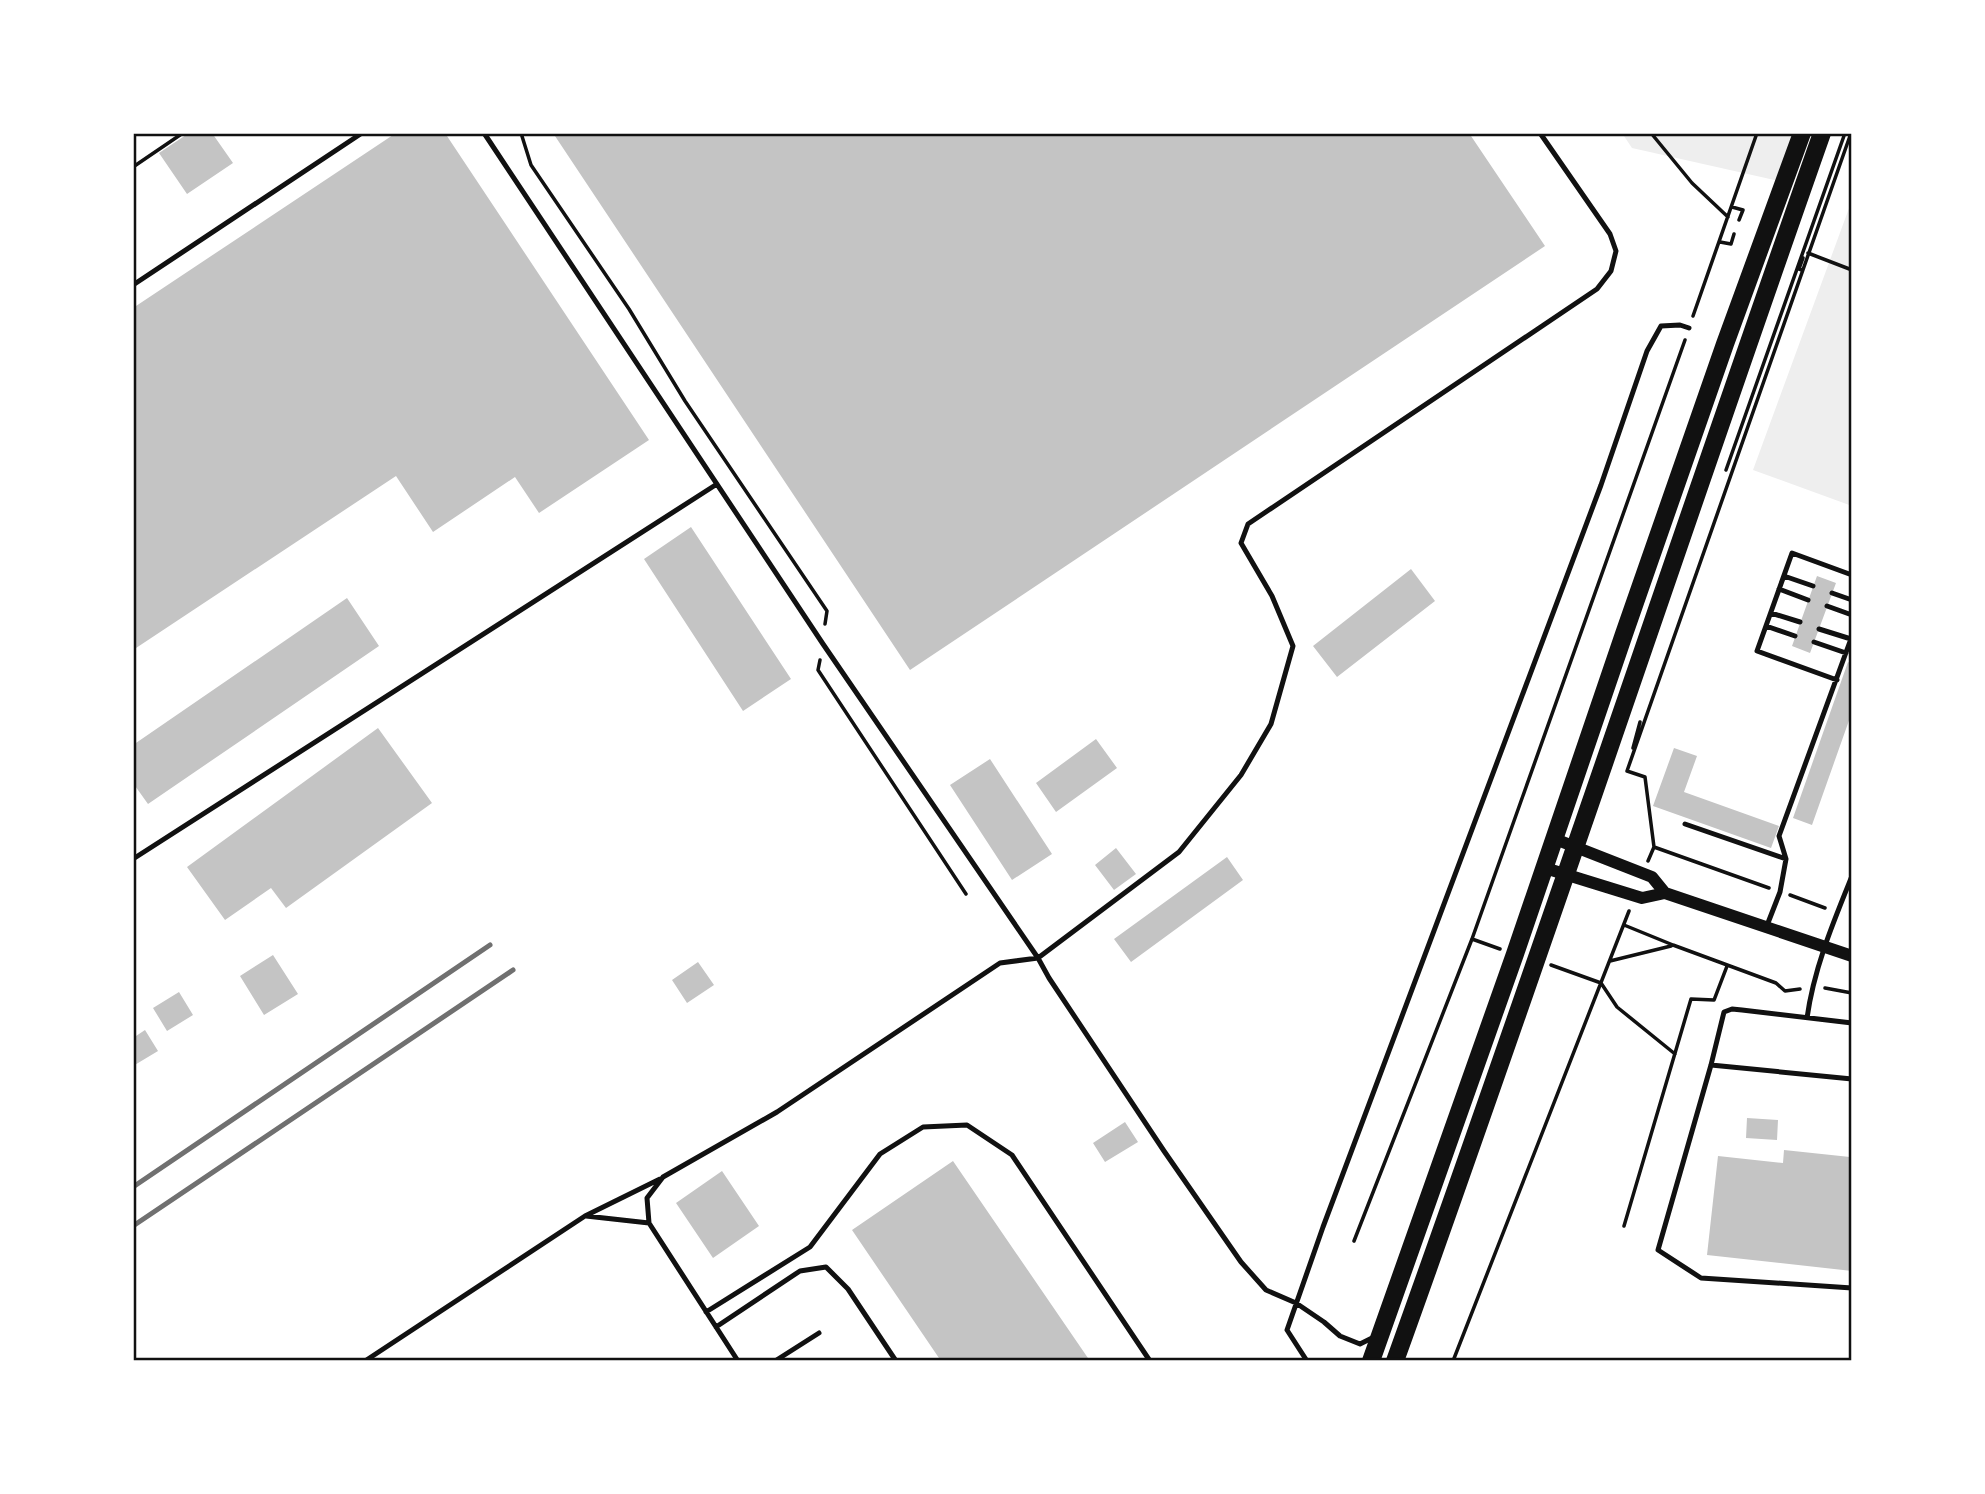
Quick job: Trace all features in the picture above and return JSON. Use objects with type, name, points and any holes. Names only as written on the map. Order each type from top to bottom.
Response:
[{"type":"main road","points":[[1371,1361],[1545,868],[1702,410],[1802,133]]},
{"type":"main road","points":[[1395,1361],[1480,1125],[1822,133]]},
{"type":"street","points":[[1555,839],[1652,877],[1665,893]]},
{"type":"street","points":[[1545,868],[1642,898],[1665,893],[1852,956]]},
{"type":"lane","points":[[133,285],[362,133]]},
{"type":"lane","points":[[484,133],[831,655],[1241,1262],[1265,1290],[1296,1303],[1340,1336],[1360,1344],[1380,1334]]},
{"type":"lane","points":[[365,1361],[585,1216],[663,1177],[777,1112],[1000,963],[1038,958],[1179,852],[1241,775],[1271,724],[1293,646],[1272,596],[1241,543],[1248,524],[1597,289],[1611,271],[1616,251],[1610,234],[1540,133]]},
{"type":"lane","points":[[1307,1361],[1287,1330],[1323,1227],[1601,485],[1647,351],[1661,326],[1680,325],[1689,328]]},
{"type":"lane","points":[[133,859],[717,484]]},
{"type":"lane","points":[[1836,680],[1757,651],[1792,553],[1852,575]]},
{"type":"lane","points":[[1784,576],[1813,586]]},
{"type":"lane","points":[[1779,589],[1808,600]]},
{"type":"lane","points":[[1832,593],[1852,600]]},
{"type":"lane","points":[[1827,606],[1852,615]]},
{"type":"lane","points":[[1771,613],[1800,622]]},
{"type":"lane","points":[[1766,626],[1796,636]]},
{"type":"lane","points":[[1766,928],[1780,892],[1786,859],[1779,836],[1852,638],[1819,629]]},
{"type":"lane","points":[[1814,642],[1846,653]]},
{"type":"lane","points":[[1685,824],[1786,859]]},
{"type":"lane","points":[[1807,1018],[1811,988],[1852,876]]},
{"type":"lane","points":[[1852,1023],[1732,1009],[1724,1012],[1658,1250],[1701,1278],[1852,1288]]},
{"type":"lane","points":[[1710,1065],[1852,1079]]},
{"type":"lane","points":[[706,1312],[810,1247],[880,1154],[923,1127],[967,1125],[1012,1155],[1150,1361]]},
{"type":"lane","points":[[663,1177],[647,1198],[649,1223],[738,1361]]},
{"type":"lane","points":[[585,1216],[649,1223]]},
{"type":"lane","points":[[716,1327],[800,1271],[826,1267],[848,1289],[896,1361]]},
{"type":"lane","points":[[775,1361],[819,1333]]},
{"type":"path","points":[[133,167],[183,133]]},
{"type":"path","points":[[1651,133],[1692,183],[1728,217]]},
{"type":"path","points":[[1354,1241],[1472,939],[1757,133]]},
{"type":"path","points":[[1628,771],[1642,714],[1845,133]]},
{"type":"path","points":[[1628,771],[1851,133]]},
{"type":"path","points":[[1732,207],[1743,210],[1739,220]]},
{"type":"path","points":[[1719,242],[1731,244],[1734,234]]},
{"type":"path","points":[[1808,244],[1814,235]]},
{"type":"path","points":[[1808,253],[1852,270]]},
{"type":"path","points":[[1802,270],[1803,258]]},
{"type":"path","points":[[1628,771],[1645,777],[1654,847],[1644,874]]},
{"type":"path","points":[[1654,847],[1837,912]]},
{"type":"path","points":[[1453,1361],[1635,895]]},
{"type":"path","points":[[1624,925],[1776,983],[1785,991],[1828,988],[1852,993]]},
{"type":"path","points":[[1610,961],[1672,945]]},
{"type":"path","points":[[1624,1226],[1691,999],[1714,1000],[1727,965]]},
{"type":"path","points":[[1601,983],[1617,1007],[1675,1055]]},
{"type":"shaded area","points":[[1622,133],[1800,133],[1783,182],[1632,148]]},
{"type":"shaded area","points":[[1852,200],[1852,506],[1753,470]]},
{"type":"building","points":[[189,133],[212,133],[233,163],[187,194],[159,153]]},
{"type":"building","points":[[396,133],[445,133],[649,440],[539,513],[515,477],[433,532],[396,476],[133,650],[133,308]]},
{"type":"building","points":[[553,133],[1469,133],[1545,246],[910,670]]},
{"type":"building","points":[[691,527],[791,679],[743,711],[644,559]]},
{"type":"building","points":[[1411,569],[1435,601],[1337,677],[1313,646]]},
{"type":"building","points":[[1817,576],[1836,583],[1810,653],[1792,646]]},
{"type":"building","points":[[347,598],[379,646],[148,804],[133,783],[133,745]]},
{"type":"building","points":[[1848,662],[1852,664],[1852,712],[1812,825],[1793,818]]},
{"type":"building","points":[[378,728],[432,803],[286,908],[271,888],[225,920],[187,867]]},
{"type":"building","points":[[1096,739],[1117,768],[1056,812],[1036,783]]},
{"type":"building","points":[[1674,748],[1697,756],[1684,792],[1779,826],[1771,848],[1653,806]]},
{"type":"building","points":[[990,759],[1052,854],[1012,880],[950,785]]},
{"type":"building","points":[[1116,848],[1136,874],[1114,890],[1095,865]]},
{"type":"building","points":[[1227,857],[1243,880],[1131,962],[1114,939]]},
{"type":"building","points":[[273,955],[298,994],[264,1015],[240,976]]},
{"type":"building","points":[[698,962],[714,985],[687,1003],[672,980]]},
{"type":"building","points":[[179,992],[193,1015],[167,1031],[153,1008]]},
{"type":"building","points":[[145,1030],[158,1051],[133,1066],[133,1038]]},
{"type":"building","points":[[1747,1118],[1778,1120],[1777,1140],[1746,1138]]},
{"type":"building","points":[[1125,1122],[1138,1142],[1105,1162],[1093,1143]]},
{"type":"building","points":[[1784,1150],[1850,1157],[1852,1151],[1852,1271],[1707,1255],[1718,1156],[1783,1163]]},
{"type":"building","points":[[953,1161],[1090,1361],[941,1361],[852,1230]]},
{"type":"building","points":[[722,1171],[759,1226],[713,1258],[676,1203]]},
{"type":"railway","points":[[133,1187],[490,945]]},
{"type":"railway","points":[[133,1226],[513,970]]}]
